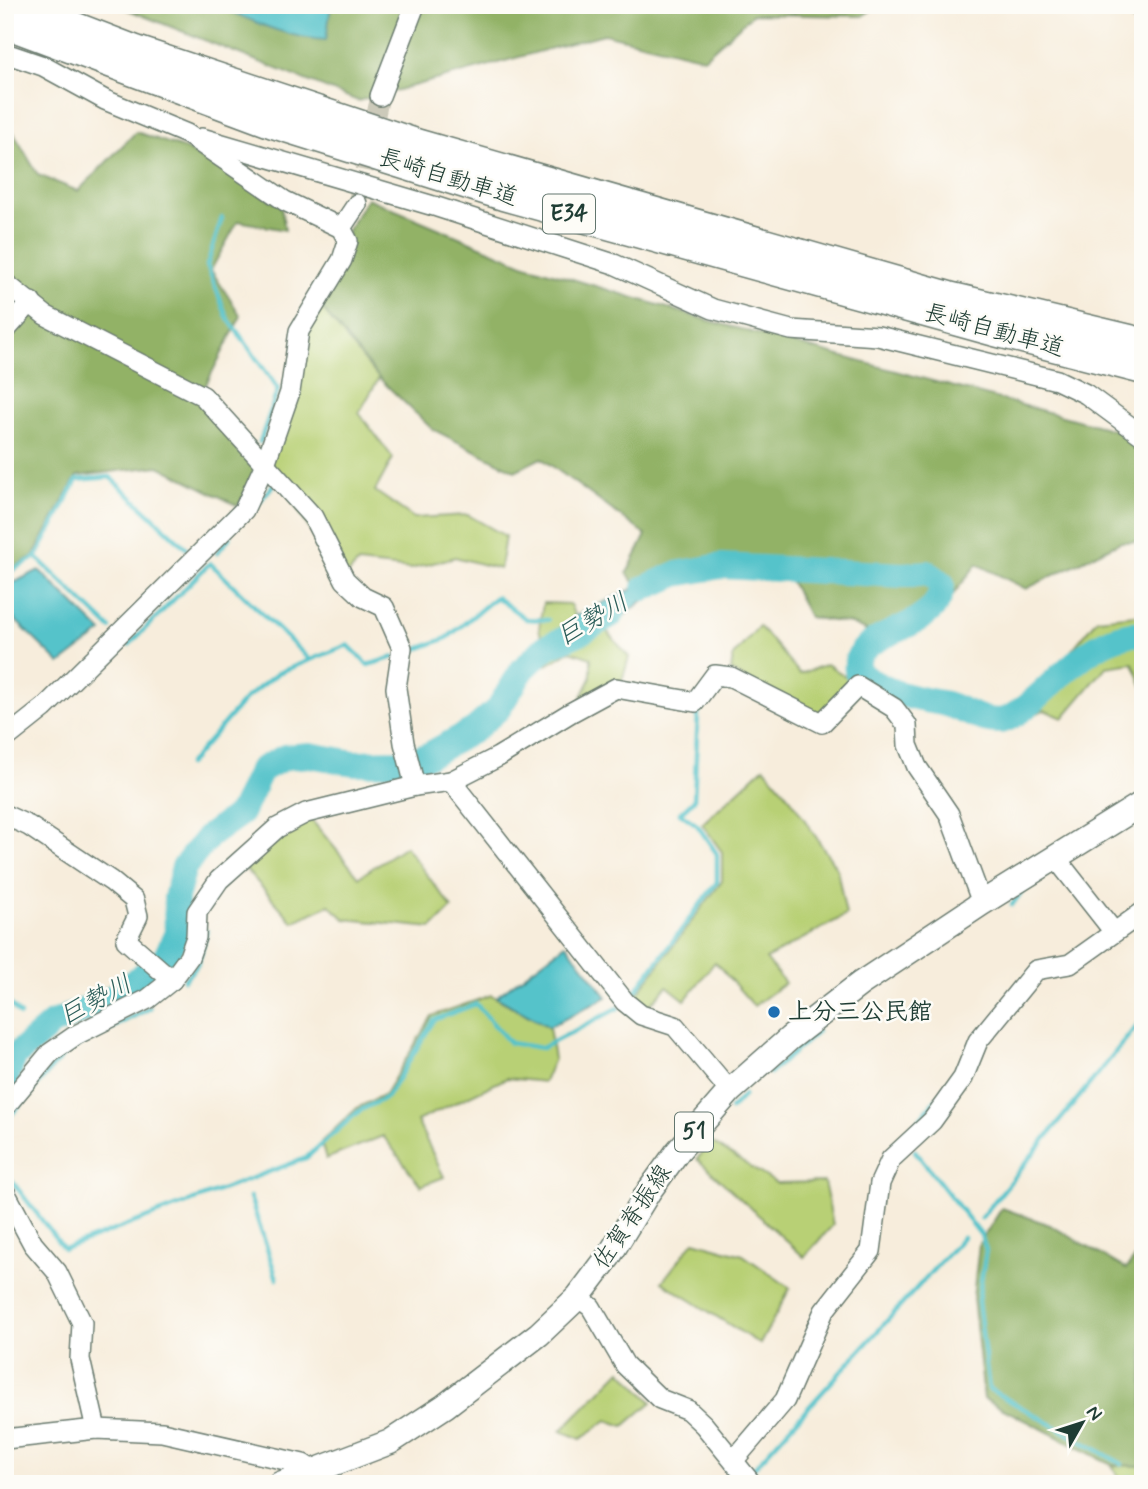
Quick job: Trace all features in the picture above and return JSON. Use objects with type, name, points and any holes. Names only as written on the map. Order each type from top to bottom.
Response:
[{"type":"highway","name":"長崎自動車道","points":[[19,5],[136,50],[470,159],[949,296],[1143,342]]},
{"type":"highway","name":"長崎自動車道","points":[[5,24],[273,124],[503,196],[1143,370]]},
{"type":"main road","name":"佐賀脊振線","points":[[294,1479],[390,1442],[445,1406],[539,1334],[578,1297],[609,1256],[677,1151],[730,1091],[790,1038],[860,984],[982,903],[1143,803]]},
{"type":"street","points":[[380,96],[415,5]]},
{"type":"street","points":[[5,53],[43,66],[105,100],[187,134],[424,203],[614,264],[713,309],[791,330],[878,336],[1057,380],[1086,394],[1143,436]]},
{"type":"street","points":[[5,739],[44,708],[244,510],[265,464],[289,392],[299,331],[342,260],[348,241],[341,228],[285,201],[187,134]]},
{"type":"street","points":[[341,228],[357,204]]},
{"type":"street","points":[[5,283],[45,315],[203,396],[313,517],[345,580],[363,597],[384,607],[402,648],[396,688],[404,743],[414,782]]},
{"type":"street","points":[[5,331],[31,302]]},
{"type":"street","points":[[5,1107],[50,1053],[76,1035],[148,999],[172,980],[189,957],[196,937],[197,912],[219,880],[278,828],[306,813],[414,782],[451,780],[498,757],[616,688],[695,702],[715,675],[732,677],[822,723],[858,686],[894,708],[907,725],[908,745],[917,767],[949,814],[982,903]]},
{"type":"street","points":[[451,780],[625,1002],[641,1016],[675,1026],[730,1091]]},
{"type":"street","points":[[5,815],[29,825],[134,900],[138,916],[126,940],[172,980]]},
{"type":"street","points":[[1055,857],[1114,932]]},
{"type":"street","points":[[578,1297],[591,1307],[625,1365],[660,1399],[688,1410],[742,1471],[785,1400],[824,1311],[871,1251],[880,1183],[891,1159],[932,1121],[963,1078],[978,1041],[1028,977],[1036,970],[1070,964],[1143,912]]},
{"type":"street","points":[[5,1192],[33,1244],[57,1272],[82,1323],[80,1359],[96,1429]]},
{"type":"street","points":[[5,1439],[96,1429],[162,1432],[303,1464],[294,1479]]},
{"type":"green space","points":[[116,5],[881,5],[862,16],[753,14],[704,58],[604,34],[358,101]]},
{"type":"green space","points":[[1120,5],[1143,5],[1143,33]]},
{"type":"green space","points":[[5,118],[38,175],[78,191],[136,132],[183,148],[281,206],[285,230],[238,221],[211,270],[241,316],[198,400],[260,467],[238,506],[159,466],[77,476],[33,556],[5,572]]},
{"type":"green space","points":[[367,198],[523,264],[714,322],[1129,434],[1143,423],[1143,541],[1120,542],[1026,589],[977,564],[934,619],[895,644],[851,624],[809,617],[788,576],[723,572],[695,577],[675,574],[655,578],[637,586],[627,573],[646,535],[541,458],[515,471],[432,429],[379,378],[320,306],[349,228]]},
{"type":"green space","points":[[320,306],[379,378],[359,413],[393,458],[375,491],[414,518],[468,515],[505,536],[500,569],[455,557],[411,569],[358,563],[341,582],[270,463],[303,331]]},
{"type":"green space","points":[[543,603],[570,604],[583,637],[606,630],[629,657],[619,691],[573,715],[591,678],[591,658],[570,651],[547,665],[539,628]]},
{"type":"green space","points":[[1143,614],[1143,687],[1133,663],[1106,667],[1063,718],[1044,710],[1014,724],[1015,701],[1063,661],[1097,619]]},
{"type":"green space","points":[[759,626],[800,674],[827,664],[855,683],[819,719],[731,671],[733,656]]},
{"type":"green space","points":[[764,767],[791,799],[837,869],[846,915],[766,959],[785,983],[754,1006],[715,962],[685,1000],[667,986],[645,1011],[634,998],[722,881],[722,852],[702,824]]},
{"type":"green space","points":[[309,817],[359,877],[405,846],[452,908],[432,928],[345,919],[329,905],[293,922],[243,866],[281,833]]},
{"type":"green space","points":[[491,995],[549,1027],[554,1059],[544,1082],[507,1078],[417,1121],[444,1177],[421,1186],[383,1136],[326,1159],[321,1142],[357,1108],[385,1094],[432,1016]]},
{"type":"green space","points":[[711,1142],[776,1183],[824,1182],[833,1225],[804,1257],[697,1159]]},
{"type":"green space","points":[[1002,1208],[1050,1225],[1126,1269],[1143,1248],[1143,1466],[1112,1465],[984,1399],[973,1298],[979,1244]]},
{"type":"green space","points":[[694,1241],[743,1255],[790,1288],[760,1344],[662,1282]]},
{"type":"green space","points":[[621,1370],[652,1402],[624,1426],[607,1420],[581,1439],[561,1431]]},
{"type":"green space","points":[[1112,1465],[1143,1466],[1143,1484],[1123,1484]]},
{"type":"water","points":[[223,5],[331,6],[326,40],[299,37],[273,29],[222,8]]},
{"type":"water","points":[[39,570],[102,632],[60,664],[5,610],[5,587]]},
{"type":"water","points":[[676,574],[606,630],[583,637],[575,616],[655,578]]},
{"type":"water","points":[[566,944],[607,997],[549,1027],[496,997]]},
{"type":"waterway","points":[[222,218],[207,265],[227,317],[278,389],[260,442]]},
{"type":"waterway","points":[[5,574],[36,557],[77,480],[110,477],[186,548]]},
{"type":"waterway","points":[[254,508],[273,485]]},
{"type":"waterway","points":[[217,553],[230,537]]},
{"type":"waterway","points":[[36,557],[110,628]]},
{"type":"waterway","points":[[129,645],[210,563],[310,660],[348,645],[368,665],[394,657]]},
{"type":"waterway","name":"巨勢川","points":[[645,588],[676,574],[721,566],[903,575],[928,573],[942,584],[938,601],[927,613],[868,646],[859,657],[857,671],[876,684],[897,693],[950,705],[980,718],[996,721],[1008,719],[1020,711],[1098,646],[1112,639],[1143,634]]},
{"type":"waterway","points":[[407,653],[447,638],[496,597],[526,619],[548,620]]},
{"type":"waterway","name":"巨勢川","points":[[5,1082],[14,1057],[52,1024],[112,998],[165,959],[177,933],[176,898],[184,867],[209,836],[241,813],[261,770],[285,757],[310,755],[354,763],[402,762],[427,756],[474,730],[498,709],[523,669],[546,647],[581,632],[612,614]]},
{"type":"waterway","points":[[188,765],[245,699],[278,673],[310,660]]},
{"type":"waterway","points":[[631,997],[717,882],[717,854],[697,825],[680,813],[694,800],[698,713],[702,706]]},
{"type":"waterway","points":[[1012,905],[1023,890]]},
{"type":"waterway","points":[[184,980],[198,964],[207,931]]},
{"type":"waterway","points":[[5,998],[20,1015]]},
{"type":"waterway","points":[[5,1172],[64,1249],[306,1158],[359,1111],[387,1097],[434,1020],[476,1004],[510,1043],[542,1048],[618,1008]]},
{"type":"waterway","points":[[74,1047],[150,1008]]},
{"type":"waterway","points":[[981,1218],[1143,1018]]},
{"type":"waterway","points":[[770,1073],[817,1032]]},
{"type":"waterway","points":[[5,1122],[64,1054]]},
{"type":"waterway","points":[[731,1109],[744,1095]]},
{"type":"waterway","points":[[915,1125],[936,1099]]},
{"type":"waterway","points":[[915,1151],[981,1235],[986,1250],[978,1301],[989,1389],[1122,1464]]},
{"type":"waterway","points":[[250,1197],[277,1279]]},
{"type":"waterway","points":[[750,1472],[963,1237]]},
{"type":"waterway","points":[[1130,1477],[1134,1484]]},
{"type":"tunnel","points":[[358,199],[380,96]]},
{"type":"place","name":"上分三公民館","points":[[774,1012]]}]
